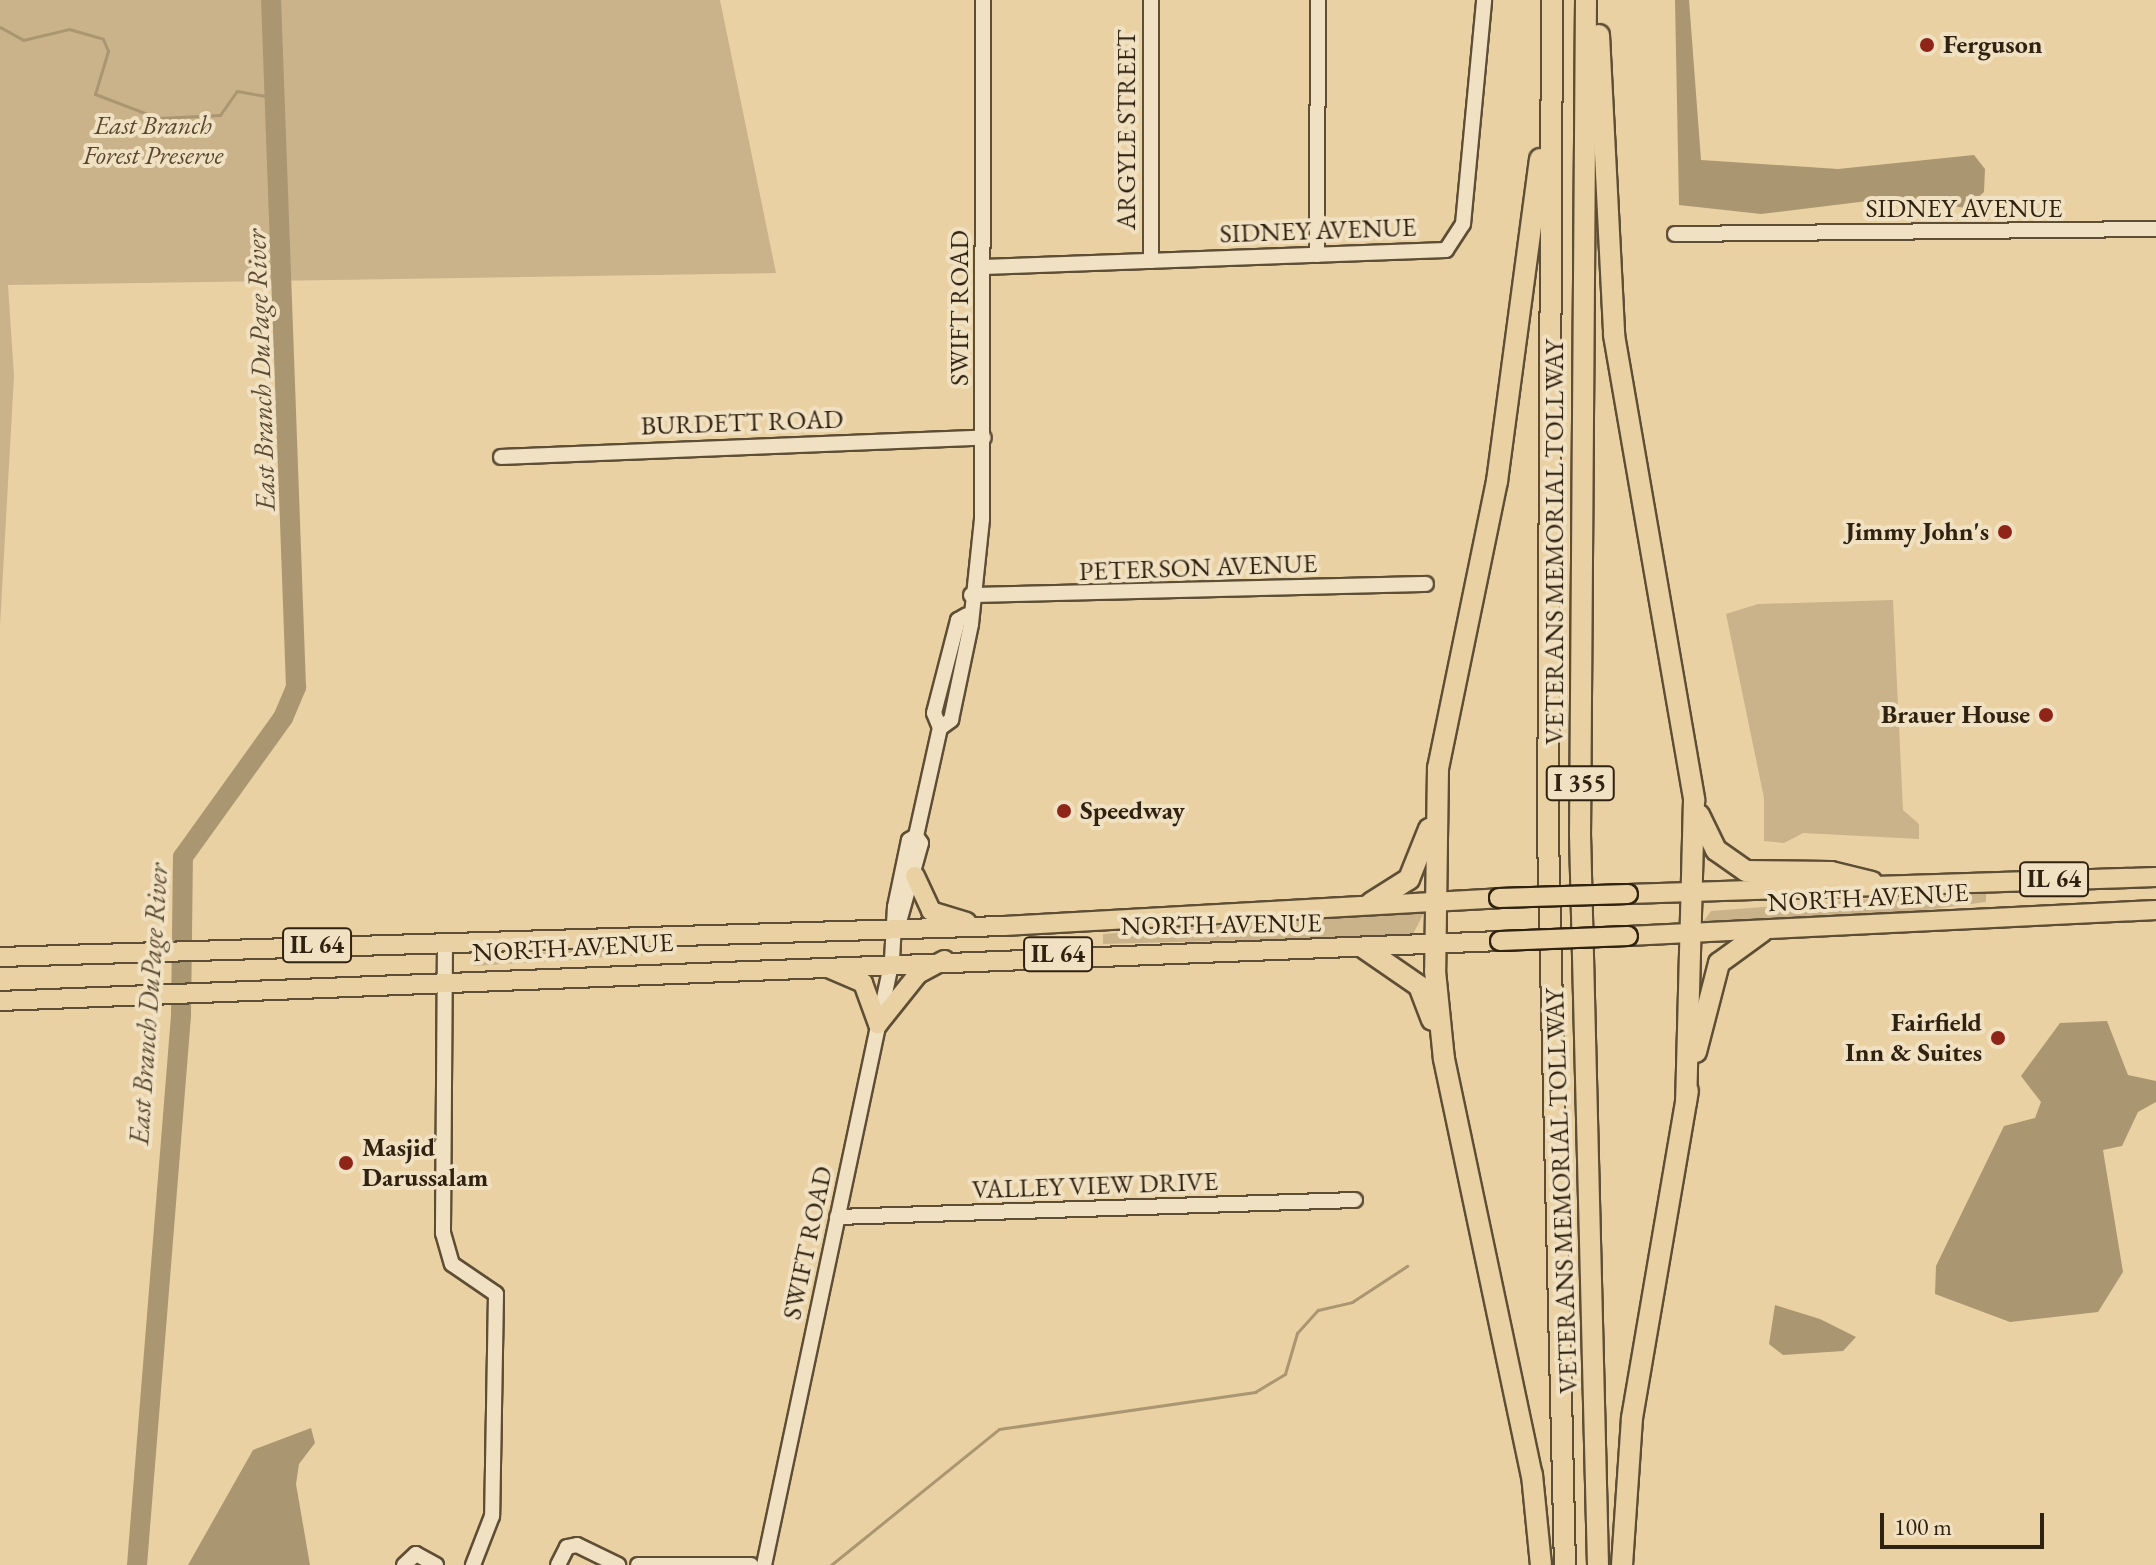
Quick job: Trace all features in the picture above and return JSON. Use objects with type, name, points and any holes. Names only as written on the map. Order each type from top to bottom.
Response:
[{"type":"highway","name":"VETERANS MEMORIAL TOLLWAY","points":[[1552,0],[1548,835],[1565,1565]]},
{"type":"highway","name":"VETERANS MEMORIAL TOLLWAY","points":[[1586,0],[1580,834],[1598,1565]]},
{"type":"highway","points":[[1597,0],[1614,335],[1694,800],[1696,889],[1685,934],[1686,1102]]},
{"type":"highway","points":[[1371,903],[1409,879],[1435,802],[1497,481],[1553,47]]},
{"type":"highway","points":[[1694,800],[1711,843],[1746,871],[1831,872],[1872,882]]},
{"type":"highway","points":[[1435,802],[1437,944],[1444,1059]]},
{"type":"highway","points":[[1622,1565],[1634,1403],[1686,1102],[1712,977],[1728,951],[1763,931]]},
{"type":"highway","points":[[1364,948],[1419,986],[1444,1059],[1532,1475],[1541,1565]]},
{"type":"main road","points":[[915,876],[931,911],[1004,926]]},
{"type":"main road","name":"NORTH AVENUE","points":[[0,957],[181,948],[897,930],[1371,903],[1696,889],[1872,882],[2156,877]]},
{"type":"main road","name":"NORTH AVENUE","points":[[0,1001],[892,960],[1364,948],[2156,910]]},
{"type":"main road","points":[[878,1024],[918,974],[952,958]]},
{"type":"main road","points":[[818,964],[863,983],[878,1024]]},
{"type":"street","name":"SWIFT ROAD","points":[[764,1565],[897,930],[915,876],[916,836],[940,728],[951,720],[971,595],[984,438],[983,0]]},
{"type":"street","name":"ARGYLE STREET","points":[[1151,0],[1151,261]]},
{"type":"street","points":[[1317,255],[1318,0]]},
{"type":"street","name":"SIDNEY AVENUE","points":[[984,267],[1446,250],[1458,236],[1484,0]]},
{"type":"street","name":"SIDNEY AVENUE","points":[[1675,234],[2156,229]]},
{"type":"street","name":"BURDETT ROAD","points":[[501,457],[984,438]]},
{"type":"street","name":"PETERSON AVENUE","points":[[971,595],[1426,584]]},
{"type":"street","name":"SWIFT ROAD","points":[[897,930],[897,894],[909,840],[916,836]]},
{"type":"street","points":[[445,942],[443,1233],[452,1264],[496,1294],[492,1516],[473,1565]]},
{"type":"street","name":"VALLEY VIEW DRIVE","points":[[837,1217],[1355,1200]]},
{"type":"street","points":[[558,1565],[567,1547],[577,1545],[618,1565]]},
{"type":"street","points":[[404,1565],[416,1554],[436,1565]]},
{"type":"street","points":[[638,1565],[751,1565]]},
{"type":"green space","name":"East Branch Forest Preserve","points":[[0,0],[720,0],[776,273],[8,285],[14,376],[0,626]]},
{"type":"green space","points":[[1893,600],[1903,810],[1919,824],[1919,839],[1803,833],[1784,843],[1764,841],[1764,798],[1726,614],[1758,604]]},
{"type":"green space","points":[[1986,890],[1986,902],[1919,911],[1703,922],[1711,911]]},
{"type":"green space","points":[[1425,911],[1412,936],[1103,944],[1103,934]]},
{"type":"green space","points":[[668,943],[669,953],[473,966],[473,959],[488,956]]},
{"type":"shaded area","points":[[1675,0],[1689,0],[1701,160],[1838,169],[1974,155],[1985,169],[1984,192],[1966,208],[1892,198],[1761,214],[1679,205]]},
{"type":"shaded area","points":[[2107,1021],[2128,1075],[2156,1081],[2156,1102],[2138,1112],[2122,1146],[2103,1150],[2123,1272],[2098,1312],[2010,1322],[1935,1294],[1936,1266],[2004,1126],[2035,1118],[2041,1102],[2021,1076],[2060,1023]]},
{"type":"shaded area","points":[[1775,1305],[1820,1319],[1856,1337],[1843,1351],[1783,1355],[1769,1344]]},
{"type":"shaded area","points":[[311,1428],[315,1443],[299,1464],[296,1484],[310,1565],[188,1565],[253,1450]]},
{"type":"waterway","name":"East Branch DuPage River","points":[[137,1565],[181,1016],[183,857],[283,718],[296,687],[271,0]]},
{"type":"waterway","points":[[0,27],[23,40],[69,29],[103,39],[108,51],[95,94],[158,118],[220,115],[237,91],[271,97]]},
{"type":"waterway","points":[[831,1565],[999,1429],[1255,1392],[1285,1374],[1297,1333],[1318,1310],[1352,1302],[1407,1266]]},
{"type":"place","name":"Ferguson","points":[[1927,45]]},
{"type":"place","name":"Jimmy John's","points":[[2005,532]]},
{"type":"place","name":"Brauer House","points":[[2046,715]]},
{"type":"place","name":"Speedway","points":[[1064,811]]},
{"type":"place","name":"Fairfield Inn & Suites","points":[[1998,1038]]},
{"type":"place","name":"Masjid Darussalam","points":[[346,1163]]}]
